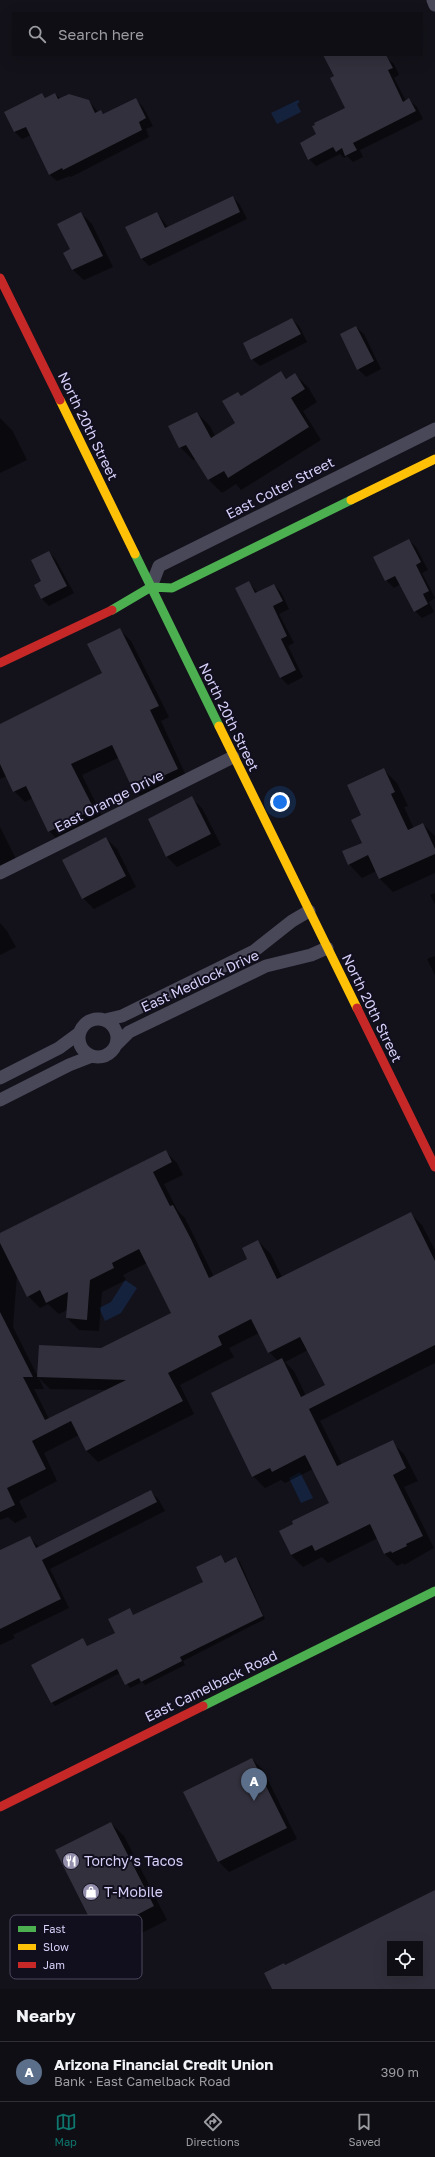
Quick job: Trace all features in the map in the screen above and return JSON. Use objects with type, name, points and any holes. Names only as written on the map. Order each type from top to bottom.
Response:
[{"type":"street","points":[[432,0],[435,5]]},
{"type":"street","name":"North 20th Street","points":[[0,278],[233,757],[435,1167]]},
{"type":"street","name":"East Colter Street","points":[[151,587],[159,566],[435,428]]},
{"type":"street","points":[[0,663],[118,606],[151,587],[172,588],[435,459]]},
{"type":"street","name":"East Orange Drive","points":[[0,873],[233,757]]},
{"type":"street","name":"East Medlock Drive","points":[[0,1078],[59,1048],[78,1034],[89,1021],[94,1019],[106,1020],[122,1016],[254,951],[292,921],[309,911]]},
{"type":"street","name":"East Medlock Drive","points":[[0,1100],[69,1065],[92,1056],[107,1055],[129,1032],[266,966],[312,955],[327,948]]},
{"type":"street","points":[[106,1020],[114,1028],[117,1034],[116,1045]]},
{"type":"street","points":[[78,1034],[80,1046],[84,1051],[92,1056]]},
{"type":"street","name":"East Camelback Road","points":[[0,1807],[435,1591]]},
{"type":"water","points":[[298,100],[300,102],[297,104],[301,112],[277,124],[271,113]]},
{"type":"water","points":[[125,1280],[137,1288],[121,1313],[105,1321],[99,1308],[111,1302]]},
{"type":"water","points":[[300,1472],[313,1498],[301,1503],[289,1478]]},
{"type":"building","points":[[324,56],[387,56],[393,68],[388,70],[403,102],[409,98],[416,111],[353,143],[357,150],[345,156],[342,148],[336,152],[333,147],[308,160],[300,143],[316,134],[312,126],[315,125],[314,123],[345,108],[330,78],[334,76]]},
{"type":"building","points":[[42,93],[45,98],[55,93],[58,99],[69,94],[89,100],[95,113],[101,110],[103,114],[136,98],[146,118],[139,122],[142,130],[63,170],[62,168],[49,175],[26,127],[14,132],[4,112]]},
{"type":"building","points":[[233,196],[240,212],[141,259],[125,227],[157,212],[165,228]]},
{"type":"building","points":[[81,212],[103,256],[72,270],[63,253],[70,249],[57,224]]},
{"type":"building","points":[[292,318],[301,334],[251,360],[243,343]]},
{"type":"building","points":[[356,326],[374,361],[357,370],[340,334]]},
{"type":"building","points":[[281,371],[286,379],[295,373],[305,389],[291,398],[309,427],[228,478],[224,471],[208,480],[186,445],[179,448],[168,426],[197,412],[211,438],[235,423],[222,401],[238,392],[241,396]]},
{"type":"building","points":[[409,539],[421,562],[416,565],[429,591],[423,594],[428,604],[414,612],[395,576],[385,581],[373,557]]},
{"type":"building","points":[[49,551],[67,586],[41,599],[34,585],[41,581],[31,560]]},
{"type":"building","points":[[249,581],[255,593],[274,584],[283,601],[273,606],[287,636],[281,639],[296,670],[280,678],[235,588]]},
{"type":"building","points":[[120,628],[159,706],[150,710],[178,769],[133,790],[112,745],[71,764],[94,809],[48,832],[26,786],[13,792],[0,764],[0,724],[102,673],[87,644]]},
{"type":"building","points":[[384,768],[395,792],[391,794],[408,830],[423,823],[435,849],[435,854],[379,879],[368,855],[348,865],[342,851],[362,843],[351,820],[361,815],[347,785]]},
{"type":"building","points":[[192,796],[211,834],[166,857],[148,819]]},
{"type":"building","points":[[106,837],[126,876],[82,899],[62,860]]},
{"type":"building","points":[[166,1150],[172,1162],[153,1172],[170,1206],[173,1205],[191,1239],[209,1278],[247,1259],[242,1248],[258,1240],[277,1279],[411,1212],[435,1261],[435,1345],[309,1409],[337,1466],[393,1440],[406,1468],[393,1475],[423,1536],[392,1553],[391,1551],[384,1554],[370,1524],[315,1551],[312,1545],[291,1555],[279,1531],[293,1524],[292,1521],[329,1503],[305,1455],[272,1472],[270,1468],[252,1477],[211,1393],[282,1358],[301,1397],[325,1385],[300,1337],[268,1353],[251,1319],[218,1336],[222,1345],[168,1373],[183,1401],[86,1451],[71,1421],[32,1441],[46,1469],[7,1488],[15,1505],[0,1512],[0,1312],[33,1377],[23,1377],[45,1420],[126,1380],[37,1377],[39,1345],[101,1348],[171,1313],[139,1249],[112,1263],[114,1268],[90,1280],[87,1320],[66,1318],[68,1292],[46,1303],[40,1290],[27,1297],[0,1243],[0,1233]]},
{"type":"building","points":[[151,1490],[157,1502],[42,1560],[61,1599],[0,1629],[0,1550],[30,1536],[36,1548]]},
{"type":"building","points":[[221,1555],[225,1563],[236,1557],[263,1616],[180,1657],[182,1661],[141,1682],[139,1678],[125,1685],[117,1669],[51,1703],[31,1665],[83,1638],[87,1646],[115,1633],[108,1619],[130,1608],[133,1615],[203,1582],[196,1567]]},
{"type":"building","points":[[252,1758],[287,1828],[218,1862],[183,1792]]},
{"type":"building","points":[[111,1822],[154,1906],[137,1915],[88,1915],[55,1850]]},
{"type":"building","points":[[435,1890],[435,1989],[272,1989],[264,1973],[284,1963],[285,1965]]},
{"type":"traffic: fast","points":[[112,610],[151,587],[172,588],[351,500]]},
{"type":"traffic: fast","points":[[135,554],[219,726]]},
{"type":"traffic: fast","points":[[203,1706],[435,1591]]},
{"type":"traffic: slow","points":[[60,400],[135,554]]},
{"type":"traffic: slow","points":[[351,500],[435,459]]},
{"type":"traffic: slow","points":[[219,726],[357,1008]]},
{"type":"traffic: jam","points":[[0,278],[60,400]]},
{"type":"traffic: jam","points":[[0,663],[112,610]]},
{"type":"traffic: jam","points":[[357,1008],[435,1167]]},
{"type":"traffic: jam","points":[[0,1807],[203,1706]]},
{"type":"place","name":"Arizona Financial Credit Union","points":[[254,1801]]},
{"type":"place","name":"Torchy’s Tacos","points":[[71,1861]]},
{"type":"place","name":"T-Mobile","points":[[91,1892]]}]
